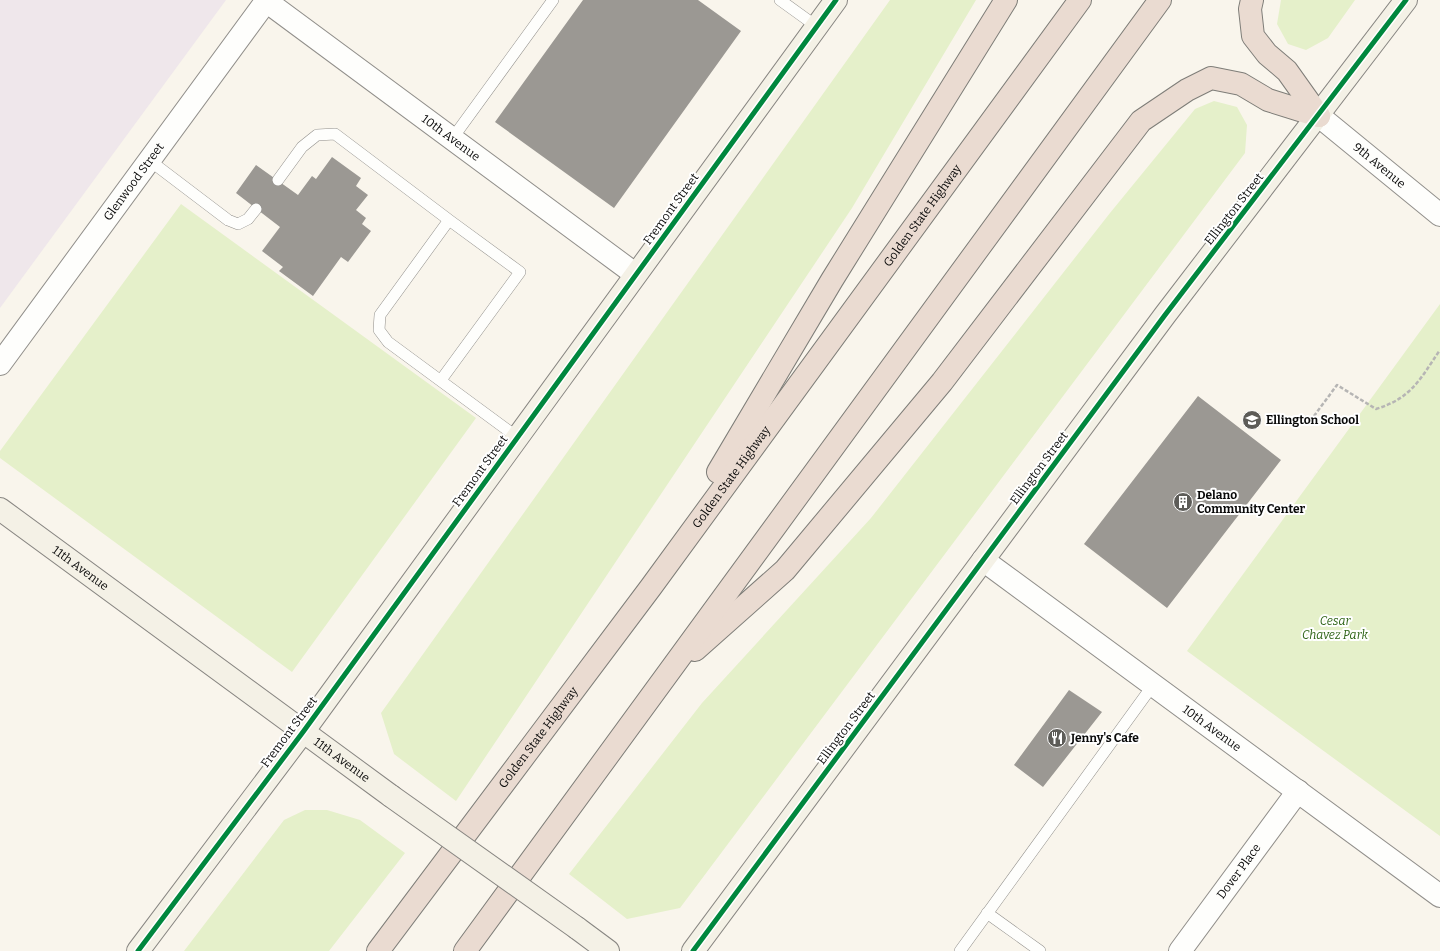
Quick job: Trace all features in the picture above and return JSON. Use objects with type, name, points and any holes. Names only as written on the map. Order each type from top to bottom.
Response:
[{"type":"highway","points":[[651,587],[832,280],[1006,0]]},
{"type":"highway","name":"Golden State Highway","points":[[379,949],[651,587],[1080,0]]},
{"type":"highway","points":[[465,951],[1160,0]]},
{"type":"highway","points":[[1252,0],[1250,9],[1253,36],[1267,54],[1287,71],[1319,116]]},
{"type":"highway","points":[[662,680],[785,570],[942,382],[1141,121],[1187,90],[1211,78],[1241,84],[1268,100],[1319,116]]},
{"type":"street","name":"Fremont Street","points":[[138,951],[303,732],[635,274],[836,0]]},
{"type":"street","name":"Ellington Street","points":[[693,951],[1160,321],[1319,116],[1406,0]]},
{"type":"street","name":"10th Avenue","points":[[266,1],[635,274]]},
{"type":"street","name":"Glenwood Street","points":[[0,364],[266,1]]},
{"type":"street","name":"9th Avenue","points":[[1319,116],[1440,215]]},
{"type":"street","name":"11th Avenue","points":[[0,509],[391,796],[608,951]]},
{"type":"street","name":"10th Avenue","points":[[983,560],[1440,896]]},
{"type":"street","name":"Dover Place","points":[[1180,951],[1298,791]]},
{"type":"lane","points":[[452,139],[553,0]]},
{"type":"lane","points":[[780,0],[816,26]]},
{"type":"lane","points":[[278,180],[302,147],[317,135],[335,134],[520,272],[441,380]]},
{"type":"lane","points":[[149,160],[228,220],[238,224],[248,219],[256,209]]},
{"type":"lane","points":[[449,220],[380,315],[379,330],[388,342],[517,437]]},
{"type":"lane","points":[[960,951],[1153,685]]},
{"type":"lane","points":[[987,913],[1040,951]]},
{"type":"path","points":[[1305,416],[1311,420],[1338,385],[1376,409],[1392,404],[1414,389],[1440,350]]},
{"type":"shaded area","points":[[0,0],[226,0],[0,308]]},
{"type":"green space","points":[[890,0],[976,0],[852,208],[456,801],[394,754],[381,713]]},
{"type":"green space","points":[[1281,0],[1355,0],[1328,38],[1306,50],[1288,44],[1277,24]]},
{"type":"green space","points":[[1214,101],[1237,107],[1247,125],[1245,153],[680,908],[627,919],[569,874],[702,703],[871,518],[1110,213],[1195,109]]},
{"type":"green space","points":[[181,204],[476,418],[292,672],[0,458],[0,451]]},
{"type":"green space","name":"Cesar Chavez Park","points":[[1440,304],[1440,836],[1187,651]]},
{"type":"green space","points":[[305,810],[327,810],[360,820],[405,853],[329,951],[184,951],[284,820]]},
{"type":"building","points":[[583,0],[698,0],[741,31],[614,208],[495,122]]},
{"type":"building","points":[[332,157],[361,178],[356,186],[368,195],[356,210],[366,218],[362,224],[371,231],[348,262],[341,257],[313,296],[279,271],[283,267],[262,251],[280,227],[236,193],[256,165],[298,195],[312,176],[316,179]]},
{"type":"building","name":"Delano Community Center","points":[[1198,396],[1281,460],[1167,608],[1084,544]]},
{"type":"building","name":"Jenny's Cafe","points":[[1069,690],[1102,712],[1043,787],[1014,765]]},
{"type":"cycle path","points":[[138,951],[303,732],[836,0]]},
{"type":"cycle path","points":[[693,951],[1165,315],[1406,0]]},
{"type":"place","name":"Ellington School","points":[[1252,420]]},
{"type":"place","name":"Delano Community Center","points":[[1183,502]]},
{"type":"place","name":"Jenny's Cafe","points":[[1057,738]]}]
